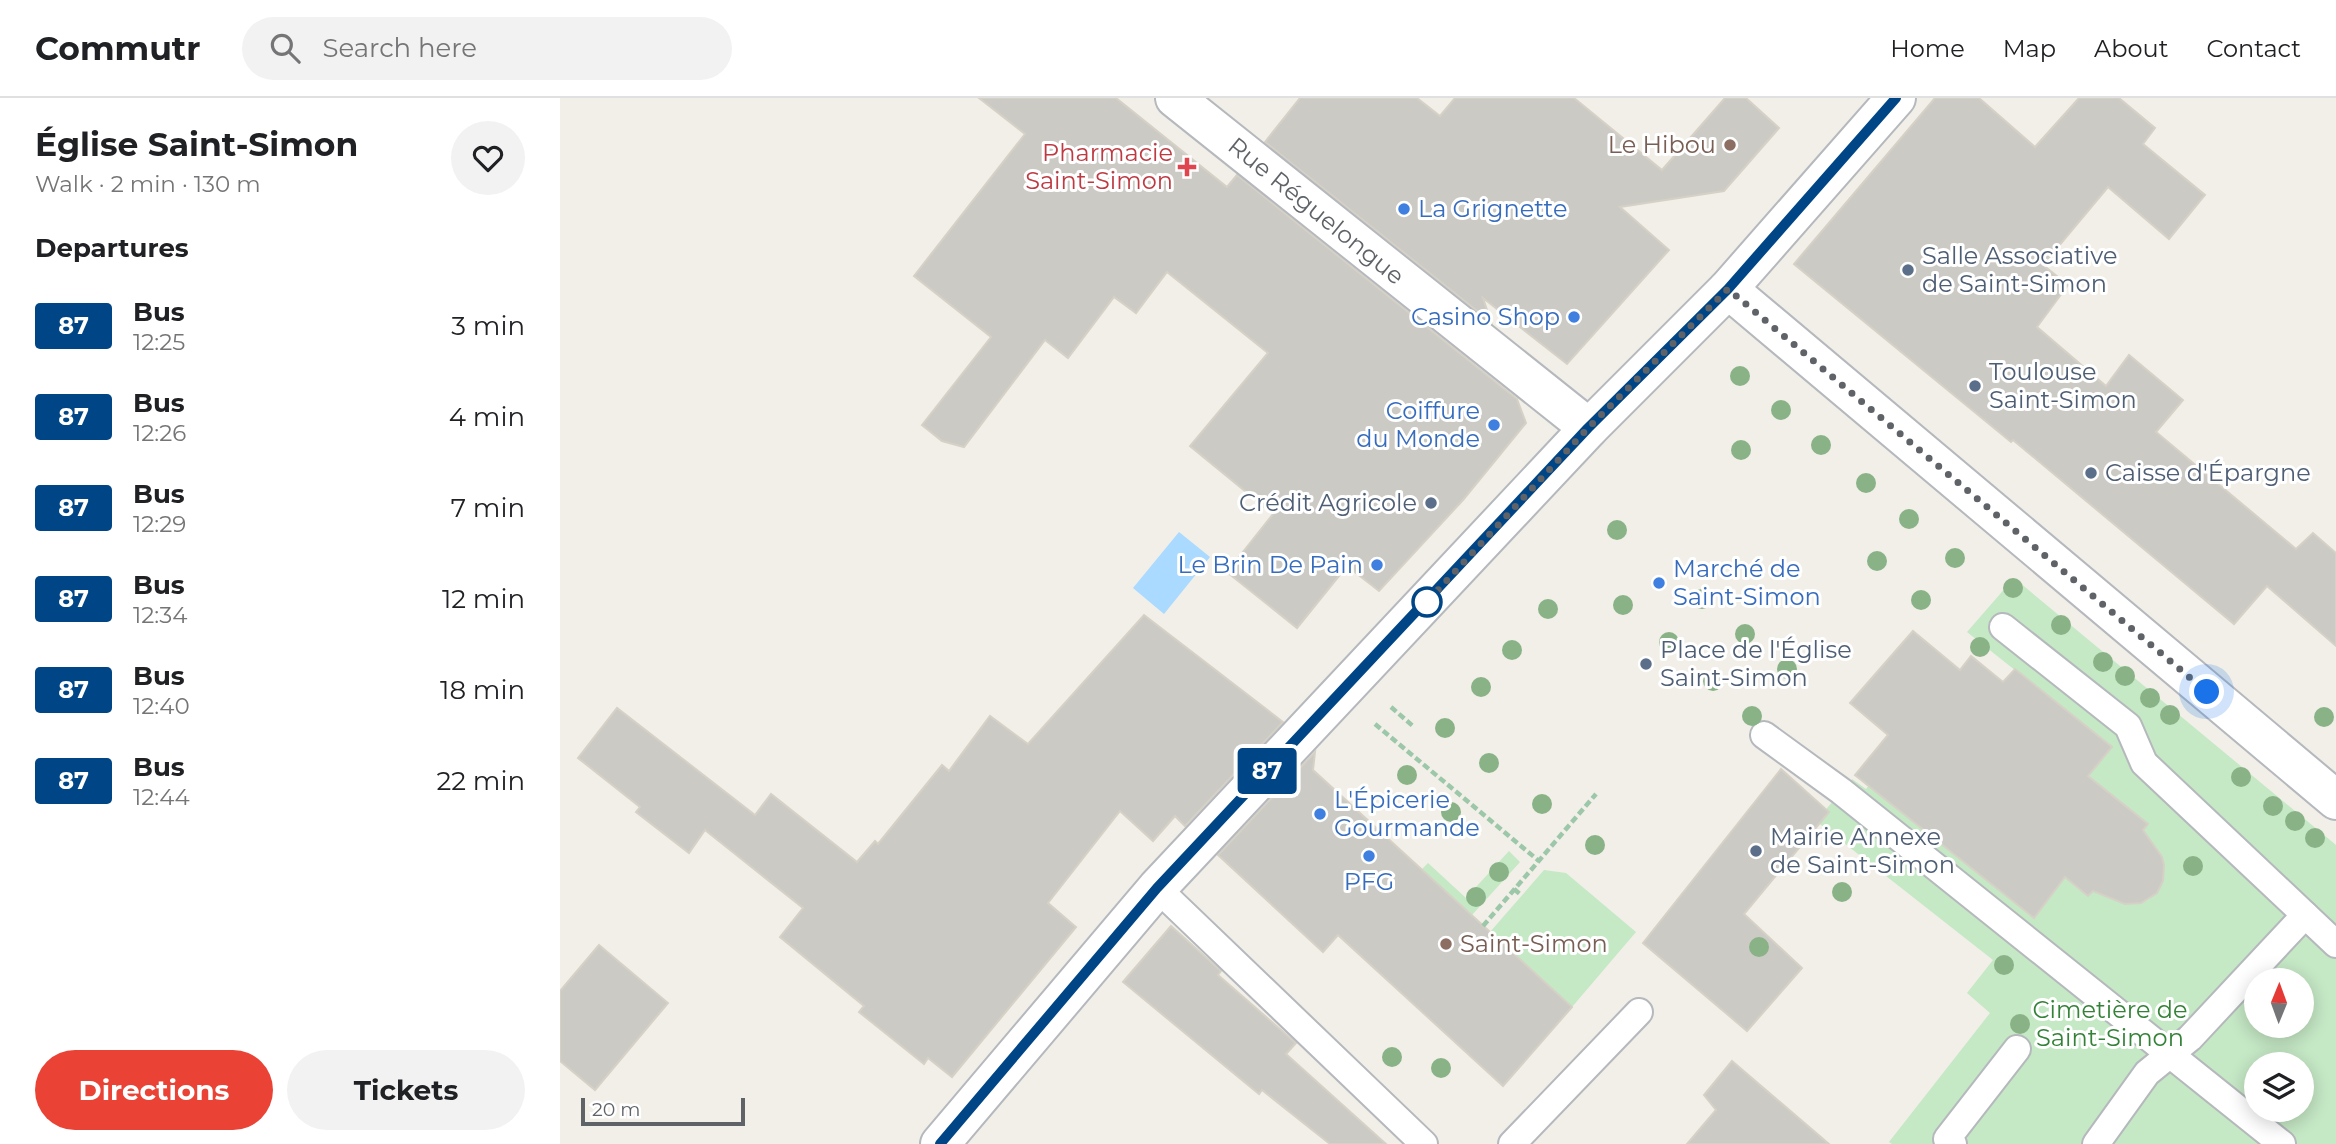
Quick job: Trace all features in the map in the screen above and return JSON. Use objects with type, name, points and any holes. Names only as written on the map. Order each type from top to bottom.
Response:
[{"type":"street","name":"Rue Réguelongue","points":[[1175,98],[1588,428]]},
{"type":"street","points":[[940,1144],[1157,888],[1588,428],[1728,289],[1896,98]]},
{"type":"street","points":[[1728,289],[2336,800]]},
{"type":"lane","points":[[2003,627],[2128,726],[2144,763],[2336,944]]},
{"type":"lane","points":[[1764,735],[1841,792],[2282,1144]]},
{"type":"lane","points":[[1157,888],[1424,1144]]},
{"type":"lane","points":[[2096,1144],[2147,1073],[2168,1053],[2190,1038],[2305,915]]},
{"type":"lane","points":[[1512,1144],[1639,1012]]},
{"type":"lane","points":[[1953,1144],[1947,1139],[2017,1049]]},
{"type":"path","points":[[1414,727],[1390,705],[1373,722],[1539,861]]},
{"type":"path","points":[[1483,926],[1596,794]]},
{"type":"path","points":[[1514,889],[1521,895]]},
{"type":"green space","name":"Cimetière de Saint-Simon","points":[[2014,578],[2336,845],[2336,1144],[1889,1142],[1990,1013],[1967,993],[1993,960],[1816,821],[1852,779],[1866,789],[1873,780],[1900,811],[2033,918],[2065,877],[2088,896],[2097,886],[2108,896],[2121,902],[2141,903],[2148,900],[2163,881],[2164,865],[2139,834],[2148,824],[2088,776],[2112,747],[1967,632]]},
{"type":"green space","points":[[1509,851],[1520,862],[1472,915],[1421,870],[1428,863],[1466,898]]},
{"type":"green space","points":[[1544,870],[1566,873],[1636,932],[1572,1007],[1490,932]]},
{"type":"water","points":[[1179,532],[1210,557],[1164,614],[1133,588]]},
{"type":"building","points":[[979,98],[1116,98],[1227,187],[1237,175],[1517,399],[1526,423],[1463,500],[1379,591],[1347,566],[1297,628],[1227,572],[1273,514],[1190,446],[1268,353],[1167,272],[1136,313],[1114,297],[1068,358],[1045,340],[964,447],[942,441],[922,425],[991,337],[914,276],[1025,134]]},
{"type":"building","points":[[1300,98],[1417,98],[1440,116],[1455,98],[1574,98],[1662,170],[1725,98],[1746,98],[1779,128],[1724,191],[1620,207],[1669,250],[1567,364],[1483,298],[1491,322],[1265,142]]},
{"type":"building","points":[[1935,98],[1979,98],[2035,147],[2079,98],[2119,98],[2155,128],[2143,144],[2205,195],[2169,239],[2108,187],[2043,265],[2068,285],[2037,327],[2106,386],[2129,355],[2183,400],[2156,432],[2296,549],[2313,533],[2336,553],[2336,646],[2267,586],[2234,624],[2013,440],[2011,442],[1794,264]]},
{"type":"building","points":[[1144,615],[1283,722],[1185,826],[1175,816],[1153,841],[1120,811],[1048,903],[1076,927],[952,1077],[928,1058],[924,1064],[859,1012],[864,1006],[780,937],[803,908],[705,830],[689,853],[636,812],[640,807],[578,758],[617,708],[755,815],[771,794],[857,862],[875,841],[878,844],[942,765],[949,771],[990,716],[1028,744]]},
{"type":"building","points":[[1913,631],[1960,670],[1971,656],[2003,682],[2015,669],[2112,747],[2088,776],[2148,824],[2143,830],[2162,857],[2164,865],[2163,881],[2157,893],[2141,903],[2125,904],[2093,891],[2088,896],[2065,877],[2034,918],[1855,775],[1888,735],[1850,703]]},
{"type":"building","points":[[1315,752],[1313,770],[1572,1007],[1503,1086],[1338,935],[1323,952],[1218,855]]},
{"type":"building","points":[[1781,769],[1829,812],[1744,914],[1802,968],[1747,1031],[1643,943]]},
{"type":"building","points":[[1171,926],[1221,971],[1218,975],[1296,1043],[1286,1054],[1386,1144],[1330,1144],[1262,1090],[1259,1094],[1123,982]]},
{"type":"building","points":[[599,945],[668,1003],[595,1090],[560,1061],[560,991]]},
{"type":"building","points":[[1732,1061],[1829,1144],[1687,1144],[1716,1110],[1704,1095]]},
{"type":"bus line","name":"87","points":[[940,1144],[1157,888],[1588,428],[1728,289],[1896,98]]},
{"type":"place","name":"Le Hibou","points":[[1730,145]]},
{"type":"place","name":"Pharmacie Saint-Simon","points":[[1187,167]]},
{"type":"place","name":"La Grignette","points":[[1404,209]]},
{"type":"place","name":"Salle Associative de Saint-Simon","points":[[1908,270]]},
{"type":"place","name":"Casino Shop","points":[[1574,317]]},
{"type":"place","name":"Toulouse Saint-Simon","points":[[1975,386]]},
{"type":"place","name":"Coiffure du Monde","points":[[1494,425]]},
{"type":"place","name":"Caisse d'Épargne","points":[[2091,473]]},
{"type":"place","name":"Crédit Agricole","points":[[1431,503]]},
{"type":"place","name":"Le Brin De Pain","points":[[1377,565]]},
{"type":"place","name":"Marché de Saint-Simon","points":[[1659,583]]},
{"type":"place","name":"Place de l'Église Saint-Simon","points":[[1646,664]]},
{"type":"place","name":"L'Épicerie Gourmande","points":[[1320,814]]},
{"type":"place","name":"Mairie Annexe de Saint-Simon","points":[[1756,851]]},
{"type":"place","name":"PFG","points":[[1369,856]]},
{"type":"place","name":"Saint-Simon","points":[[1446,944]]},
{"type":"route","points":[[1427,602],[1424,605],[1588,428],[1728,289],[2207,692]]}]
